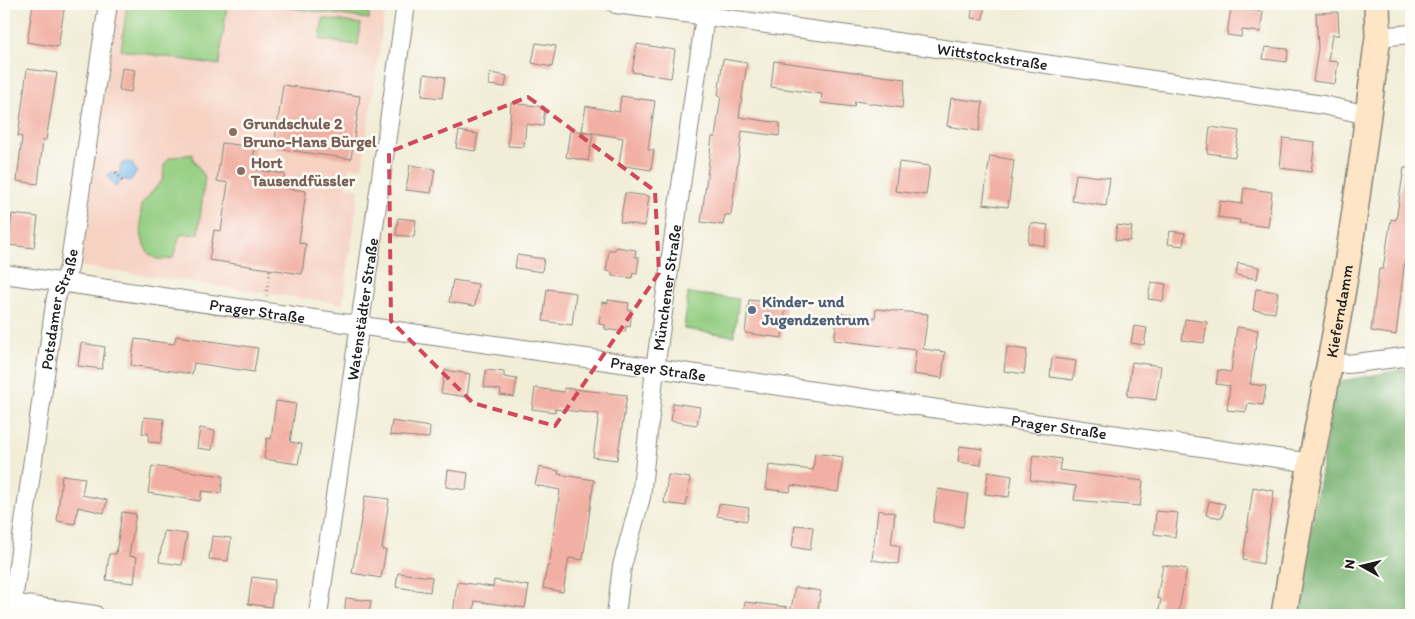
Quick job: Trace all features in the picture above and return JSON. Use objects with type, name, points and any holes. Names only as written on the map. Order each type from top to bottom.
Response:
[{"type":"street","name":"Potsdamer Straße","points":[[9,607],[56,297],[69,268],[108,4]]},
{"type":"street","name":"Watenstädter Straße","points":[[318,615],[406,4]]},
{"type":"street","name":"Wittstockstraße","points":[[616,4],[938,48],[1323,105],[1368,115]]},
{"type":"street","name":"Kieferndamm","points":[[1284,615],[1298,526],[1312,463],[1340,306],[1378,37],[1378,4]]},
{"type":"street","name":"Münchener Straße","points":[[616,615],[622,566],[641,497],[655,369],[705,16]]},
{"type":"street","points":[[1378,37],[1411,34]]},
{"type":"street","name":"Prager Straße","points":[[4,274],[1312,463]]},
{"type":"street","points":[[1329,362],[1348,364],[1411,356]]},
{"type":"street","points":[[9,607],[95,615]]},
{"type":"path","points":[[116,172],[123,182]]},
{"type":"path","points":[[267,290],[270,269]]},
{"type":"highlighted area","points":[[528,97],[655,191],[659,273],[555,426],[473,403],[391,321],[389,152]]},
{"type":"shaded area","name":"Grundschule 2 Bruno-Hans Bürgel","points":[[117,4],[386,4],[362,168],[349,167],[346,186],[359,189],[343,304],[79,266]]},
{"type":"green space","points":[[127,4],[227,4],[219,65],[121,50]]},
{"type":"green space","points":[[263,4],[310,4],[369,12],[369,19]]},
{"type":"green space","points":[[323,18],[361,24],[358,45],[320,40]]},
{"type":"green space","points":[[192,154],[194,161],[205,177],[198,234],[180,235],[173,258],[157,259],[146,250],[141,227],[141,205],[163,179],[164,165],[169,158]]},
{"type":"green space","points":[[688,293],[739,299],[734,336],[684,329]]},
{"type":"green space","points":[[1411,368],[1411,615],[1297,615],[1336,382]]},
{"type":"water","points":[[126,162],[132,163],[137,172],[130,181],[123,179],[116,187],[107,176],[111,172],[119,174],[121,164]]},
{"type":"building","points":[[33,4],[65,4],[58,47],[27,42]]},
{"type":"building","points":[[973,4],[985,4],[983,19],[971,18]]},
{"type":"building","points":[[1231,7],[1263,12],[1260,32],[1242,30],[1241,37],[1227,35]]},
{"type":"building","points":[[1338,12],[1339,35],[1332,35],[1328,61],[1338,62],[1335,84],[1313,81],[1318,49],[1316,13]]},
{"type":"building","points":[[536,43],[556,46],[552,67],[532,63]]},
{"type":"building","points":[[637,44],[675,50],[671,78],[632,72]]},
{"type":"building","points":[[1265,47],[1288,49],[1287,62],[1263,59]]},
{"type":"building","points":[[723,59],[747,63],[739,117],[780,123],[779,136],[742,131],[731,215],[725,215],[723,225],[701,222],[712,137],[715,137],[721,96],[718,95]]},
{"type":"building","points":[[774,61],[905,79],[902,108],[855,101],[854,107],[821,103],[822,94],[771,87]]},
{"type":"building","points":[[122,68],[135,70],[131,92],[119,90]]},
{"type":"building","points":[[27,69],[57,73],[46,140],[43,140],[38,184],[17,181],[22,137],[18,136]]},
{"type":"building","points":[[490,73],[507,76],[505,87],[489,85]]},
{"type":"building","points":[[424,74],[445,77],[442,98],[422,96]]},
{"type":"building","points":[[283,85],[360,96],[351,159],[274,148]]},
{"type":"building","points":[[621,96],[655,101],[648,150],[654,150],[651,170],[619,165],[623,138],[582,131],[586,106],[619,112]]},
{"type":"building","points":[[951,98],[983,102],[979,131],[947,126]]},
{"type":"building","points":[[511,103],[545,107],[543,126],[526,124],[524,147],[508,146]]},
{"type":"building","points":[[1210,127],[1239,131],[1235,157],[1207,153]]},
{"type":"building","points":[[570,130],[593,134],[588,161],[566,157]]},
{"type":"building","points":[[459,131],[478,134],[475,151],[456,148]]},
{"type":"building","points":[[1283,138],[1315,142],[1311,172],[1280,168]]},
{"type":"building","points":[[222,143],[255,147],[252,169],[285,174],[283,188],[306,191],[299,243],[306,244],[302,274],[209,260],[214,230],[221,231],[228,183],[217,181]]},
{"type":"building","points":[[990,156],[1014,160],[1008,207],[983,204]]},
{"type":"building","points":[[899,162],[930,166],[926,195],[895,191]]},
{"type":"building","points":[[410,165],[435,169],[431,193],[406,190]]},
{"type":"building","points":[[1404,168],[1411,168],[1411,260],[1405,259],[1396,335],[1371,331],[1379,269],[1383,269],[1391,219],[1396,220]]},
{"type":"building","points":[[1076,174],[1110,178],[1106,206],[1072,201]]},
{"type":"building","points":[[1244,188],[1272,192],[1268,227],[1239,223],[1240,220],[1218,217],[1220,201],[1242,204]]},
{"type":"building","points":[[625,193],[649,196],[645,226],[620,222]]},
{"type":"building","points":[[12,214],[38,217],[34,248],[8,245]]},
{"type":"building","points":[[398,218],[416,220],[414,237],[396,235]]},
{"type":"building","points":[[1031,223],[1048,225],[1045,246],[1028,243]]},
{"type":"building","points":[[1117,225],[1132,227],[1130,241],[1115,240]]},
{"type":"building","points":[[1170,231],[1185,233],[1183,246],[1168,244]]},
{"type":"building","points":[[616,247],[636,250],[635,257],[639,257],[637,274],[633,273],[632,278],[612,276],[612,272],[606,271],[609,250],[615,250]]},
{"type":"building","points":[[517,255],[544,259],[542,272],[515,268]]},
{"type":"building","points":[[1238,263],[1259,267],[1257,279],[1236,275]]},
{"type":"building","points":[[453,280],[478,284],[475,306],[449,302]]},
{"type":"building","points":[[1151,282],[1166,284],[1163,301],[1148,299]]},
{"type":"building","points":[[547,289],[576,293],[572,325],[543,321]]},
{"type":"building","points":[[1256,289],[1278,292],[1275,313],[1253,310]]},
{"type":"building","points":[[608,300],[629,303],[628,310],[632,310],[630,327],[626,326],[625,332],[605,329],[605,325],[599,324],[602,302],[608,303]]},
{"type":"building","points":[[749,300],[786,304],[782,338],[745,333]]},
{"type":"building","points":[[876,309],[928,314],[923,349],[945,352],[942,378],[913,374],[916,350],[834,340],[838,313],[875,318]]},
{"type":"building","points":[[1185,319],[1207,322],[1204,343],[1182,340]]},
{"type":"building","points":[[1134,326],[1147,328],[1144,345],[1131,343]]},
{"type":"building","points":[[1237,327],[1258,330],[1250,384],[1266,386],[1263,405],[1248,403],[1246,412],[1227,410],[1230,386],[1216,384],[1218,370],[1231,372]]},
{"type":"building","points":[[176,336],[258,348],[254,372],[194,363],[192,374],[131,365],[135,339],[174,344]]},
{"type":"building","points":[[81,343],[105,347],[102,369],[78,366]]},
{"type":"building","points":[[1007,347],[1027,350],[1024,374],[1004,371]]},
{"type":"building","points":[[1052,358],[1076,361],[1073,380],[1050,377]]},
{"type":"building","points":[[1132,362],[1161,366],[1156,400],[1127,396]]},
{"type":"building","points":[[445,370],[470,374],[467,397],[441,393]]},
{"type":"building","points":[[486,370],[504,372],[504,377],[517,379],[514,397],[500,395],[501,390],[484,387]]},
{"type":"building","points":[[535,388],[564,392],[564,388],[627,395],[617,460],[593,457],[599,414],[555,409],[555,412],[532,409]]},
{"type":"building","points":[[276,401],[296,404],[290,442],[302,444],[298,464],[264,459],[267,438],[271,439]]},
{"type":"building","points":[[673,403],[700,407],[697,425],[671,421]]},
{"type":"building","points":[[144,417],[164,419],[161,443],[148,442],[149,434],[142,433]]},
{"type":"building","points":[[392,421],[430,427],[429,438],[390,435]]},
{"type":"building","points":[[200,428],[215,431],[212,450],[197,448]]},
{"type":"building","points":[[960,446],[983,449],[981,465],[958,462]]},
{"type":"building","points":[[815,453],[843,457],[838,492],[791,485],[790,492],[766,489],[769,465],[813,470]]},
{"type":"building","points":[[1033,455],[1061,459],[1059,470],[1143,481],[1140,506],[1074,500],[1076,486],[1030,480]]},
{"type":"building","points":[[152,466],[223,476],[221,493],[202,491],[200,501],[148,493]]},
{"type":"building","points":[[539,467],[559,471],[558,474],[594,480],[583,560],[569,558],[563,592],[543,588],[547,566],[549,566],[560,490],[535,485]]},
{"type":"building","points":[[448,470],[468,473],[466,490],[446,487]]},
{"type":"building","points":[[988,472],[1012,476],[1009,497],[985,494]]},
{"type":"building","points":[[62,475],[85,478],[82,495],[107,500],[104,513],[78,507],[75,524],[57,521]]},
{"type":"building","points":[[668,475],[690,478],[686,506],[664,503]]},
{"type":"building","points":[[1253,487],[1274,491],[1263,564],[1243,560]]},
{"type":"building","points":[[938,489],[968,494],[963,527],[933,522]]},
{"type":"building","points":[[365,496],[389,499],[382,550],[386,550],[381,578],[352,573]]},
{"type":"building","points":[[1209,501],[1225,504],[1222,518],[1206,515]]},
{"type":"building","points":[[719,504],[749,508],[747,521],[717,516]]},
{"type":"building","points":[[878,510],[895,513],[891,544],[900,546],[898,564],[872,560]]},
{"type":"building","points":[[1156,511],[1178,513],[1175,537],[1154,534]]},
{"type":"building","points":[[122,512],[136,514],[129,556],[137,557],[134,583],[106,580],[109,554],[116,554]]},
{"type":"building","points":[[795,525],[813,527],[810,550],[792,547]]},
{"type":"building","points":[[164,531],[187,534],[182,565],[159,562]]},
{"type":"building","points":[[212,536],[231,538],[228,561],[209,559]]},
{"type":"building","points":[[1163,565],[1187,569],[1178,615],[1158,615],[1161,599],[1157,598]]},
{"type":"building","points":[[398,573],[432,577],[430,592],[396,587]]},
{"type":"building","points":[[252,577],[275,580],[271,607],[248,604]]},
{"type":"building","points":[[494,580],[529,586],[525,608],[475,601],[473,615],[453,615],[457,582],[493,587]]},
{"type":"building","points":[[795,587],[821,591],[817,615],[790,615]]},
{"type":"building","points":[[346,598],[371,601],[369,615],[344,615]]},
{"type":"building","points":[[745,602],[787,607],[787,615],[743,615]]},
{"type":"place","name":"Grundschule 2 Bruno-Hans Bürgel","points":[[233,132]]},
{"type":"place","name":"Hort Tausendfüssler","points":[[241,171]]},
{"type":"place","name":"Kinder- und Jugendzentrum","points":[[752,310]]}]
